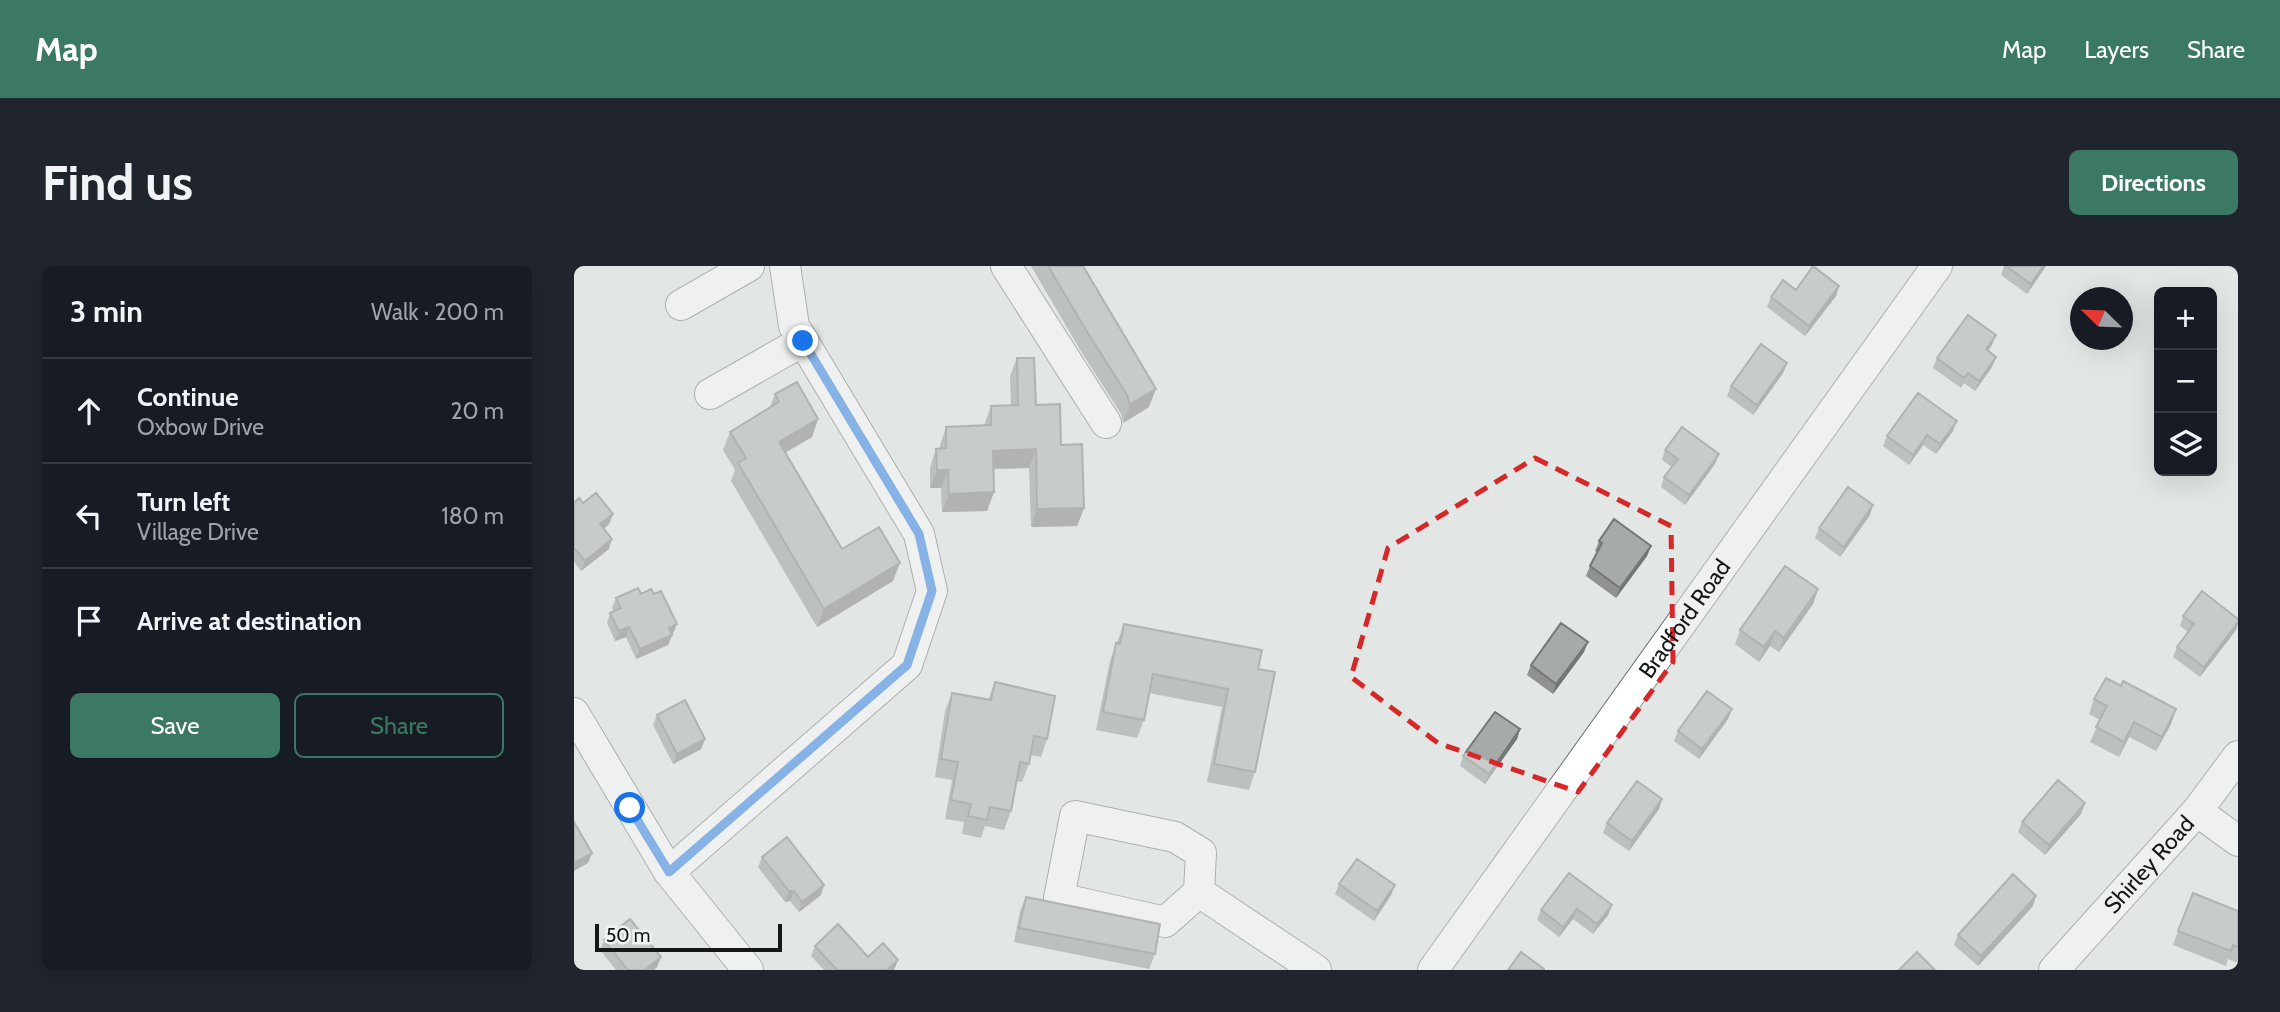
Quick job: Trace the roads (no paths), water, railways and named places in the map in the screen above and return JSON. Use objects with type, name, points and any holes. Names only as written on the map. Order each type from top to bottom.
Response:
[{"type":"street","points":[[681,305],[749,266]]},
{"type":"street","points":[[1006,266],[1106,423]]},
{"type":"street","name":"Bradford Road","points":[[1433,970],[1937,266]]},
{"type":"street","points":[[669,872],[907,665],[932,591],[919,534],[794,326],[793,271]]},
{"type":"street","points":[[710,394],[803,341]]},
{"type":"street","points":[[574,713],[669,872],[748,970]]},
{"type":"street","name":"Shirley Road","points":[[2054,970],[2197,811],[2238,756]]},
{"type":"street","points":[[2197,811],[2238,841]]},
{"type":"street","points":[[1075,816],[1175,837],[1201,853],[1199,892],[1165,922],[1059,898],[1075,816]]},
{"type":"street","points":[[1199,892],[1316,970]]}]
